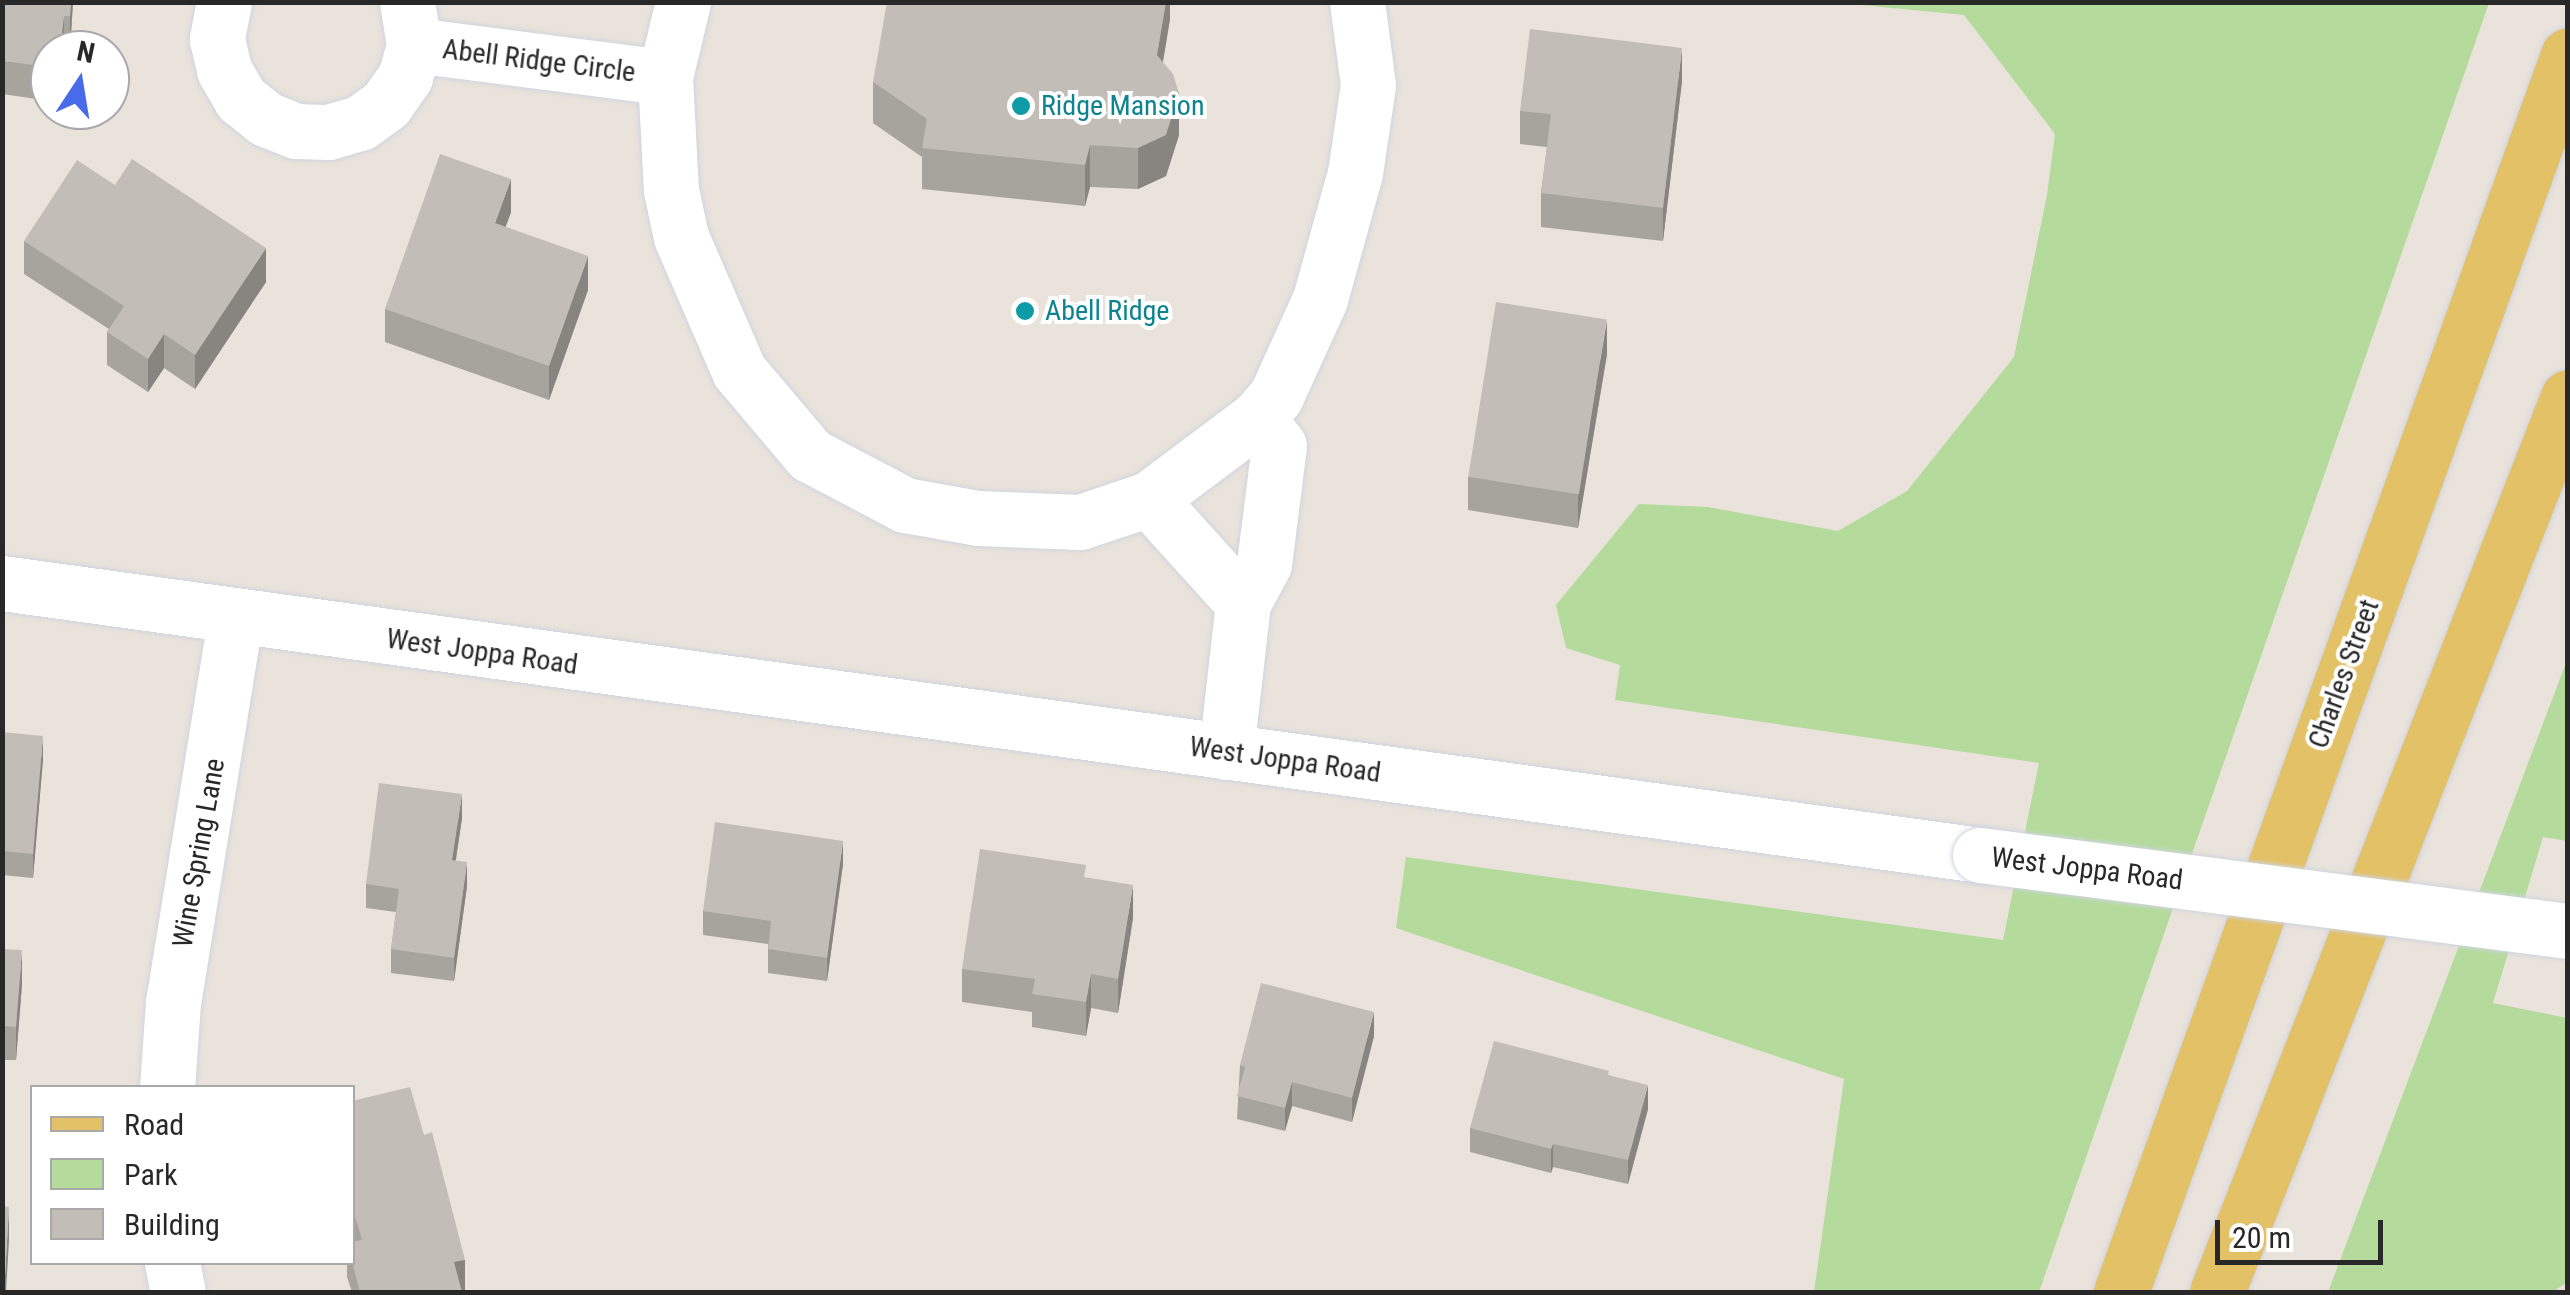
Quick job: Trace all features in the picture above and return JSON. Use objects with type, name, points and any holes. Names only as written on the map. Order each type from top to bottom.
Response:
[{"type":"main road","name":"Charles Street","points":[[2122,1292],[2568,55]]},
{"type":"main road","points":[[2217,1292],[2568,396]]},
{"type":"street","name":"Abell Ridge Circle","points":[[224,2],[217,39],[224,70],[241,98],[266,119],[296,131],[328,132],[360,123],[386,104],[404,77],[410,24],[665,77]]},
{"type":"street","name":"Abell Ridge Circle","points":[[683,2],[665,77],[671,190],[681,237],[738,370],[810,456],[905,505],[978,518],[1080,522],[1149,499],[1257,418],[1276,396],[1320,299],[1355,173],[1368,85],[1356,2]]},
{"type":"street","points":[[1226,752],[1243,603],[1264,564],[1279,446],[1257,418]]},
{"type":"street","points":[[1149,499],[1243,603]]},
{"type":"street","name":"West Joppa Road","points":[[2,583],[235,619],[2568,932]]},
{"type":"street","name":"Wine Spring Lane","points":[[167,1085],[173,1003],[235,619]]},
{"type":"street","points":[[173,1265],[178,1292]]},
{"type":"green space","points":[[1841,3],[2489,3],[2039,1292],[1814,1292],[1844,1079],[1396,928],[1406,857],[2003,940],[2039,763],[1615,700],[1620,665],[1566,648],[1556,605],[1639,504],[1708,507],[1838,531],[1907,491],[2014,357],[2047,195],[2055,134],[1964,15]]},
{"type":"green space","points":[[2567,660],[2567,841],[2543,837],[2493,1003],[2567,1018],[2567,1282],[2553,1292],[2328,1292]]},
{"type":"building","points":[[2,2],[71,2],[70,16],[64,16],[62,30],[30,30],[30,64],[2,61]]},
{"type":"building","name":"Ridge Mansion","points":[[887,2],[1166,2],[1157,55],[1173,74],[1179,93],[1166,135],[1138,148],[1090,145],[1085,165],[922,148],[927,119],[873,82]]},
{"type":"building","points":[[1530,29],[1682,48],[1663,208],[1541,193],[1551,114],[1520,111]]},
{"type":"building","points":[[440,154],[511,179],[495,223],[588,256],[549,366],[385,309]]},
{"type":"building","points":[[132,159],[266,248],[195,355],[164,334],[148,359],[107,332],[124,306],[24,241],[77,160],[115,185]]},
{"type":"building","points":[[1496,302],[1607,320],[1579,494],[1468,477]]},
{"type":"building","points":[[2,732],[43,736],[33,854],[2,851]]},
{"type":"building","points":[[379,783],[462,794],[452,860],[467,862],[454,958],[391,949],[399,889],[366,884]]},
{"type":"building","points":[[715,822],[843,841],[827,958],[768,949],[771,921],[703,911]]},
{"type":"building","points":[[980,849],[1086,865],[1084,877],[1133,885],[1118,979],[1091,974],[1086,1002],[1032,994],[1035,979],[962,969]]},
{"type":"building","points":[[2,949],[22,950],[16,1027],[2,1026]]},
{"type":"building","points":[[1261,983],[1374,1012],[1352,1098],[1292,1082],[1285,1108],[1237,1096],[1245,1067],[1240,1065]]},
{"type":"building","points":[[1494,1041],[1648,1085],[1628,1160],[1553,1144],[1551,1149],[1470,1128]]},
{"type":"building","points":[[410,1087],[424,1135],[432,1132],[465,1260],[454,1262],[462,1292],[360,1292],[353,1265],[355,1241],[362,1240],[355,1216],[355,1100]]},
{"type":"building","points":[[2,1206],[9,1207],[4,1292],[2,1292]]},
{"type":"place","name":"Ridge Mansion","points":[[1021,106]]},
{"type":"place","name":"Abell Ridge","points":[[1025,311]]}]
